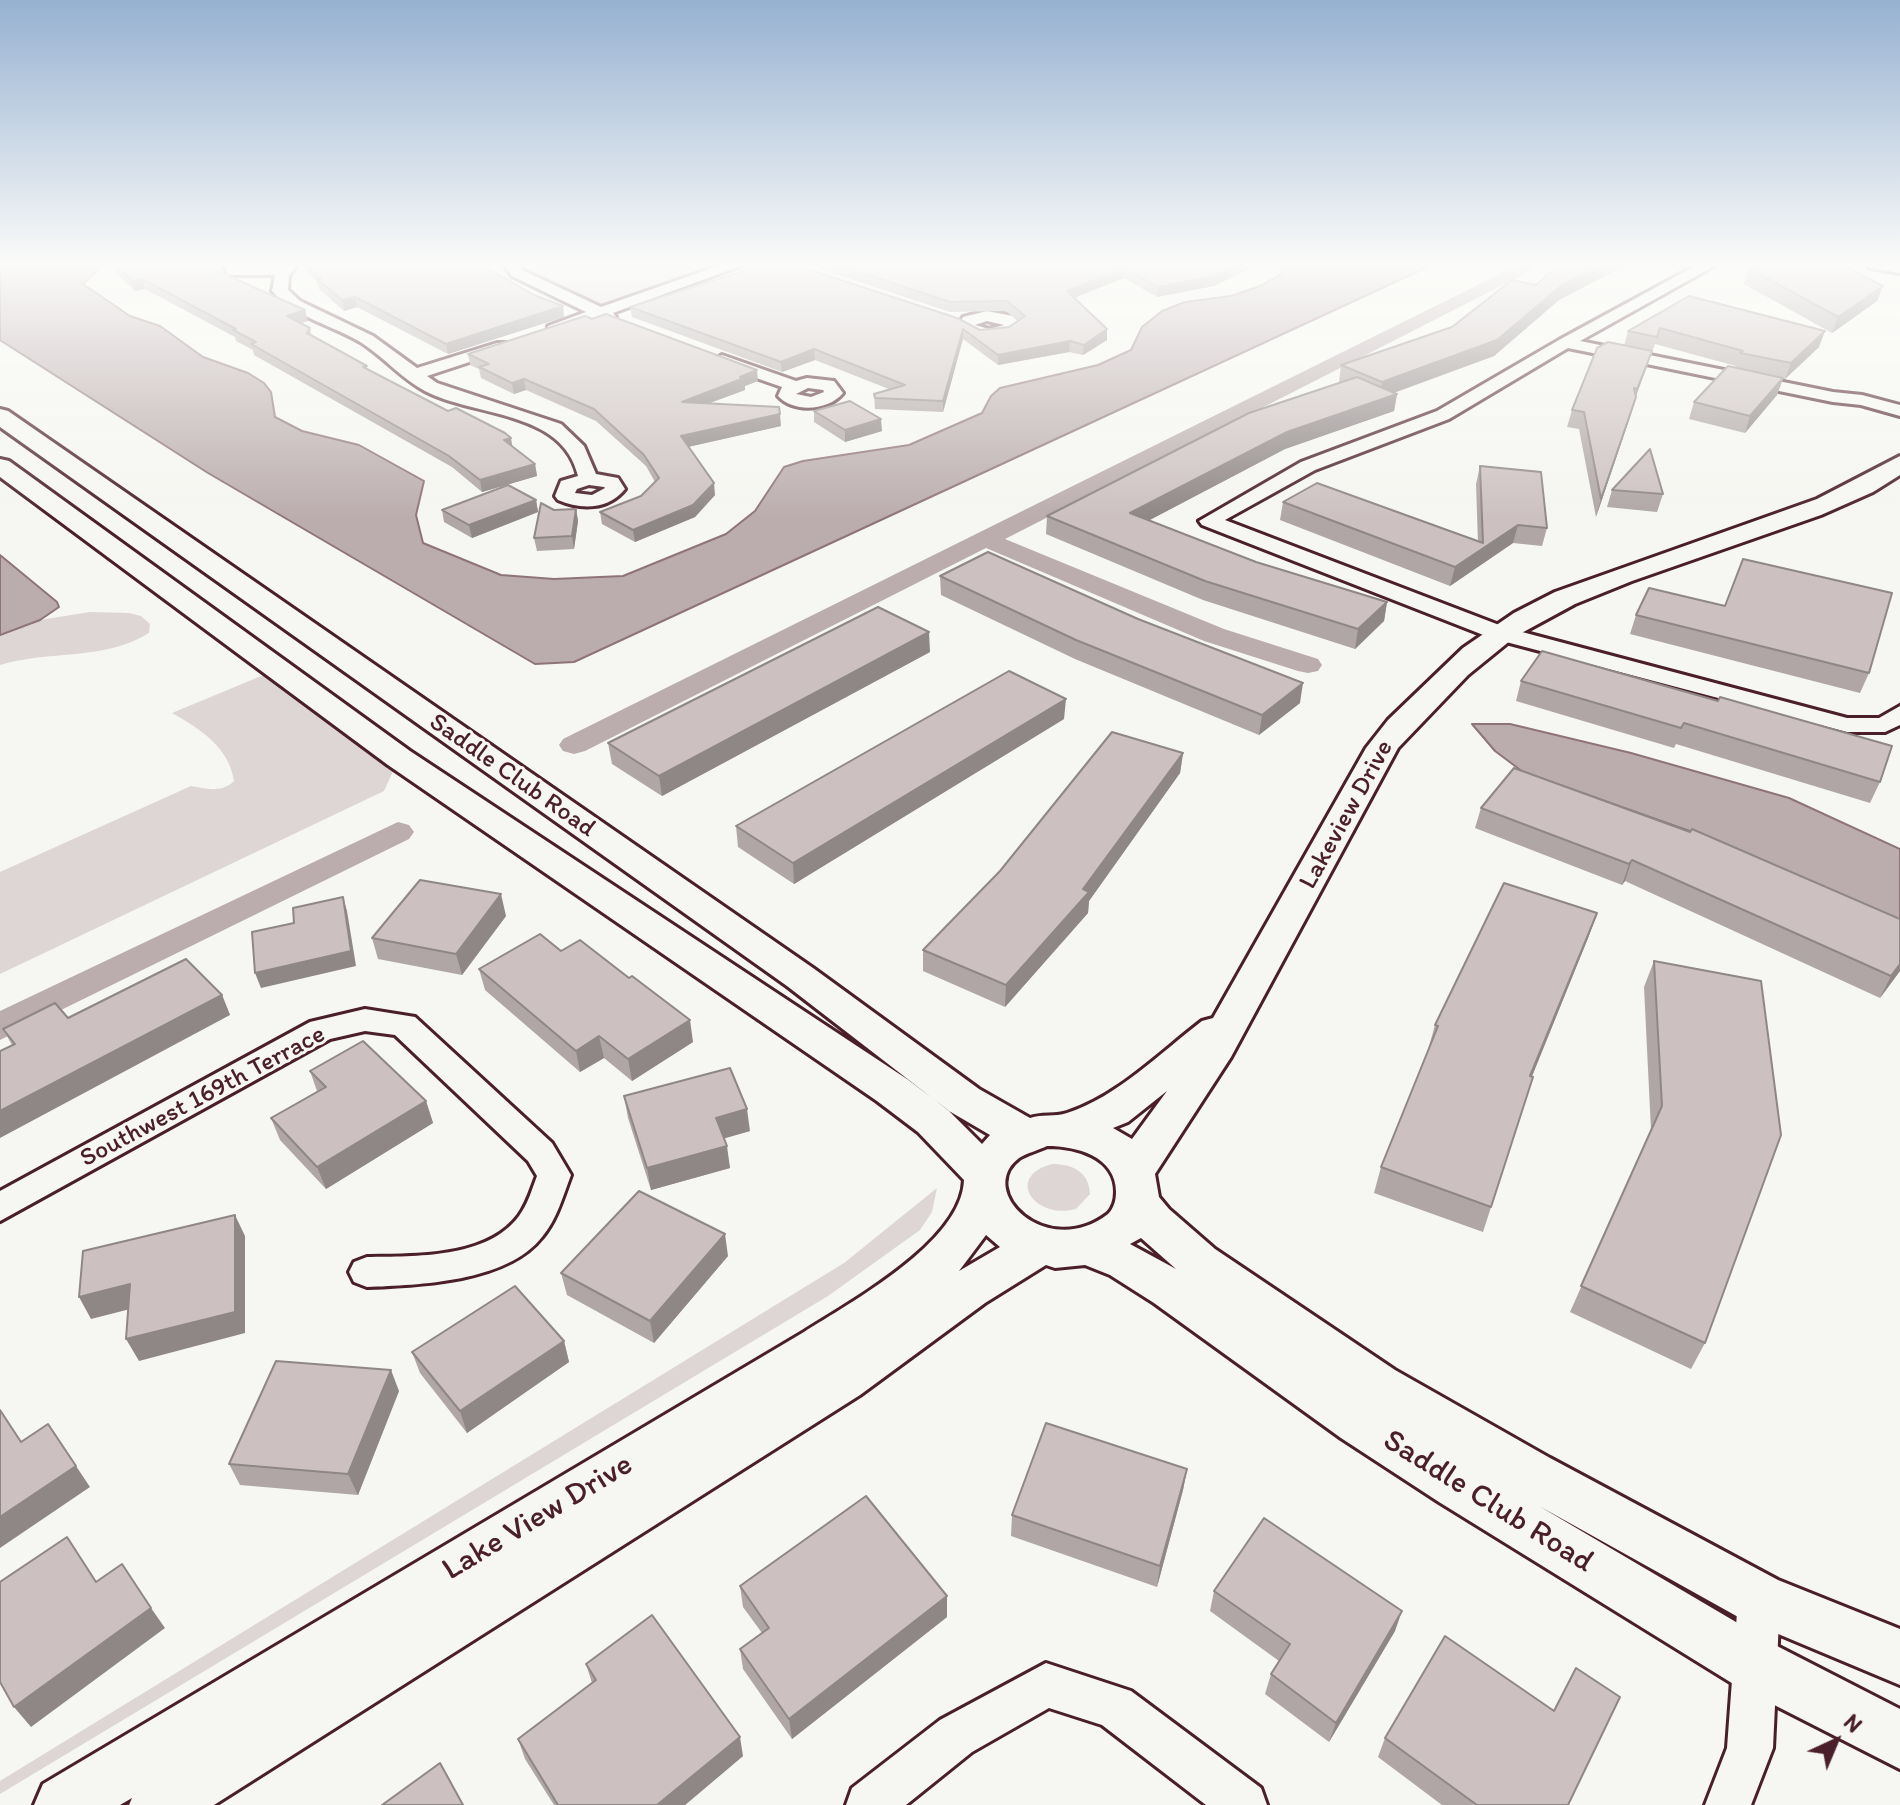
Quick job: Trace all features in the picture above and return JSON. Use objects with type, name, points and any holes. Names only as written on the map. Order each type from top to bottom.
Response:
[{"type":"street","points":[[380,349],[412,375],[455,397],[555,428],[568,437],[585,462],[588,479]]},
{"type":"street","points":[[412,375],[491,349]]},
{"type":"street","points":[[1554,349],[1443,415],[1308,466],[1209,521],[1499,633],[1847,725],[1885,725],[1900,713]]},
{"type":"street","points":[[1596,349],[1833,397],[1880,411],[1899,411]]},
{"type":"street","points":[[704,353],[794,386]]},
{"type":"street","name":"Saddle Club Road","points":[[0,416],[800,977],[964,1100],[1024,1135]]},
{"type":"street","name":"Lakeview Drive","points":[[1136,1187],[1164,1122],[1192,1089],[1391,735],[1472,653],[1499,633],[1565,598],[1846,497],[1882,478],[1900,463]]},
{"type":"street","name":"Saddle Club Road","points":[[0,466],[399,758],[892,1090],[933,1121],[985,1187]]},
{"type":"street","name":"Southwest 169th Terrace","points":[[0,1207],[321,1030],[365,1020],[404,1025],[540,1152],[554,1175],[528,1230],[495,1250],[445,1268],[367,1272]]},
{"type":"street","name":"Lakeview Drive","points":[[1068,1130],[1113,1111],[1227,1023]]},
{"type":"street","points":[[1043,1130],[1068,1130],[1096,1137],[1119,1152],[1136,1187],[1129,1221],[1112,1237],[1063,1247],[1014,1236],[995,1219],[985,1187],[999,1150],[1024,1135],[1043,1130]]},
{"type":"street","name":"Lake View Drive","points":[[64,1805],[821,1347],[883,1306],[953,1248],[985,1187]]},
{"type":"street","name":"Saddle Club Road","points":[[1136,1187],[1153,1222],[1199,1262],[1378,1385],[1532,1475],[1759,1599],[1900,1657]]},
{"type":"street","name":"Saddle Club Road","points":[[1063,1247],[1126,1262],[1170,1289],[1359,1422],[1755,1665],[1900,1740]]},
{"type":"street","name":"Lake View Drive","points":[[159,1805],[843,1380],[969,1289],[1063,1247]]},
{"type":"street","points":[[1728,1805],[1750,1748],[1759,1599]]},
{"type":"street","points":[[869,1805],[956,1736],[1046,1685],[1115,1707],[1244,1805]]},
{"type":"shaded area","points":[[14,349],[192,349],[203,357],[248,373],[264,383],[271,392],[275,417],[302,431],[359,445],[424,481],[416,515],[423,543],[501,575],[554,579],[623,576],[726,534],[755,511],[784,467],[803,461],[909,445],[982,413],[991,396],[1000,388],[1098,365],[1131,349],[1250,349],[574,662],[535,664],[208,473]]},
{"type":"shaded area","points":[[0,555],[57,602],[59,607],[40,620],[0,635]]},
{"type":"shaded area","points":[[90,612],[141,616],[150,624],[149,633],[114,648],[0,665],[0,635],[40,620]]},
{"type":"shaded area","points":[[278,669],[399,758],[384,791],[0,974],[0,872],[191,786],[214,789],[229,785],[234,781],[231,769],[220,749],[203,733],[172,713]]},
{"type":"shaded area","points":[[1472,724],[1510,724],[1631,753],[1789,798],[1900,849],[1900,929],[1712,839],[1523,772],[1495,751]]},
{"type":"shaded area","points":[[1052,1164],[1073,1168],[1087,1180],[1090,1194],[1076,1209],[1061,1211],[1048,1208],[1031,1196],[1028,1187],[1030,1178],[1038,1170]]},
{"type":"shaded area","points":[[937,1188],[932,1212],[920,1230],[828,1296],[0,1794],[0,1781],[844,1263]]},
{"type":"building","points":[[260,349],[337,349],[367,366],[363,367],[448,411],[456,408],[505,433],[511,438],[504,440],[535,464],[480,480],[449,456]]},
{"type":"building","points":[[483,349],[701,349],[757,370],[682,402],[779,407],[780,414],[681,436],[714,483],[693,505],[633,530],[600,512],[641,496],[659,478],[644,455],[594,409],[524,379],[512,383],[479,367],[489,364],[468,354]]},
{"type":"building","points":[[746,349],[813,349],[781,362]]},
{"type":"building","points":[[815,349],[957,349],[943,401],[875,398],[874,394],[905,385]]},
{"type":"building","points":[[990,349],[1028,349],[998,355]]},
{"type":"building","points":[[1387,349],[1472,349],[1382,382],[1341,365]]},
{"type":"building","points":[[1597,349],[1652,351],[1637,389],[1634,388],[1636,397],[1601,499],[1584,412],[1572,410]]},
{"type":"building","points":[[1737,349],[1806,349],[1791,363],[1740,353],[1743,351]]},
{"type":"building","points":[[1728,366],[1783,378],[1750,416],[1694,402]]},
{"type":"building","points":[[1357,377],[1397,394],[1287,432],[1130,513],[1256,562],[1387,602],[1358,629],[1205,581],[1047,516],[1249,413]]},
{"type":"building","points":[[850,401],[881,419],[845,430],[814,411]]},
{"type":"building","points":[[1650,449],[1663,494],[1612,490]]},
{"type":"building","points":[[1480,466],[1541,472],[1547,528],[1518,525],[1455,567],[1283,502],[1317,483],[1483,543]]},
{"type":"building","points":[[508,485],[536,500],[469,525],[442,510]]},
{"type":"building","points":[[541,503],[554,510],[576,509],[572,536],[534,538]]},
{"type":"building","points":[[988,552],[1138,619],[1303,683],[1262,715],[1076,640],[940,576]]},
{"type":"building","points":[[1743,559],[1892,593],[1869,673],[1636,615],[1649,588],[1725,606]]},
{"type":"building","points":[[878,607],[929,632],[659,776],[608,743]]},
{"type":"building","points":[[1542,651],[1892,746],[1880,782],[1684,723],[1681,728],[1521,681]]},
{"type":"building","points":[[1009,671],[1066,699],[793,863],[736,826]]},
{"type":"building","points":[[1112,732],[1183,753],[1083,889],[1089,892],[1006,985],[923,950],[1000,871]]},
{"type":"building","points":[[1514,768],[1690,832],[1692,829],[1900,919],[1900,964],[1891,976],[1632,860],[1629,864],[1481,808]]},
{"type":"building","points":[[420,880],[501,894],[456,954],[372,938]]},
{"type":"building","points":[[1504,883],[1597,913],[1530,1076],[1533,1077],[1491,1207],[1381,1167],[1438,1026],[1435,1025]]},
{"type":"building","points":[[343,897],[351,951],[255,973],[252,932],[294,923],[293,908]]},
{"type":"building","points":[[540,934],[561,951],[580,940],[690,1020],[628,1059],[599,1036],[576,1051],[479,969]]},
{"type":"building","points":[[186,959],[222,995],[0,1111],[0,1051],[15,1044],[3,1029],[55,1003],[68,1018]]},
{"type":"building","points":[[1654,961],[1761,981],[1781,1135],[1705,1343],[1581,1286],[1662,1106]]},
{"type":"building","points":[[363,1041],[426,1101],[317,1167],[271,1118],[326,1087],[310,1071]]},
{"type":"building","points":[[730,1068],[747,1109],[716,1118],[727,1146],[647,1168],[624,1096]]},
{"type":"building","points":[[639,1191],[725,1234],[650,1321],[561,1273]]},
{"type":"building","points":[[235,1215],[235,1312],[126,1339],[130,1284],[79,1297],[83,1251]]},
{"type":"building","points":[[515,1286],[564,1341],[460,1411],[412,1352]]},
{"type":"building","points":[[276,1361],[391,1370],[348,1474],[229,1464]]},
{"type":"building","points":[[0,1410],[21,1442],[48,1424],[76,1466],[0,1517]]},
{"type":"building","points":[[1046,1423],[1187,1469],[1160,1566],[1012,1515]]},
{"type":"building","points":[[866,1496],[947,1596],[789,1719],[740,1649],[769,1628],[740,1586]]},
{"type":"building","points":[[1264,1518],[1402,1611],[1336,1723],[1271,1674],[1290,1644],[1214,1591]]},
{"type":"building","points":[[67,1537],[96,1582],[122,1564],[151,1608],[14,1707],[0,1682],[0,1582]]},
{"type":"building","points":[[652,1615],[740,1737],[657,1805],[558,1805],[518,1739],[596,1680],[586,1664]]},
{"type":"building","points":[[1445,1636],[1554,1711],[1576,1668],[1620,1697],[1568,1805],[1477,1805],[1385,1738]]},
{"type":"building","points":[[440,1763],[463,1805],[382,1805]]},
{"type":"waterway","points":[[985,539],[1365,349]]},
{"type":"waterway","points":[[574,745],[985,539]]},
{"type":"waterway","points":[[985,539],[1214,635],[1308,665]]},
{"type":"waterway","points":[[0,1027],[398,832]]}]
